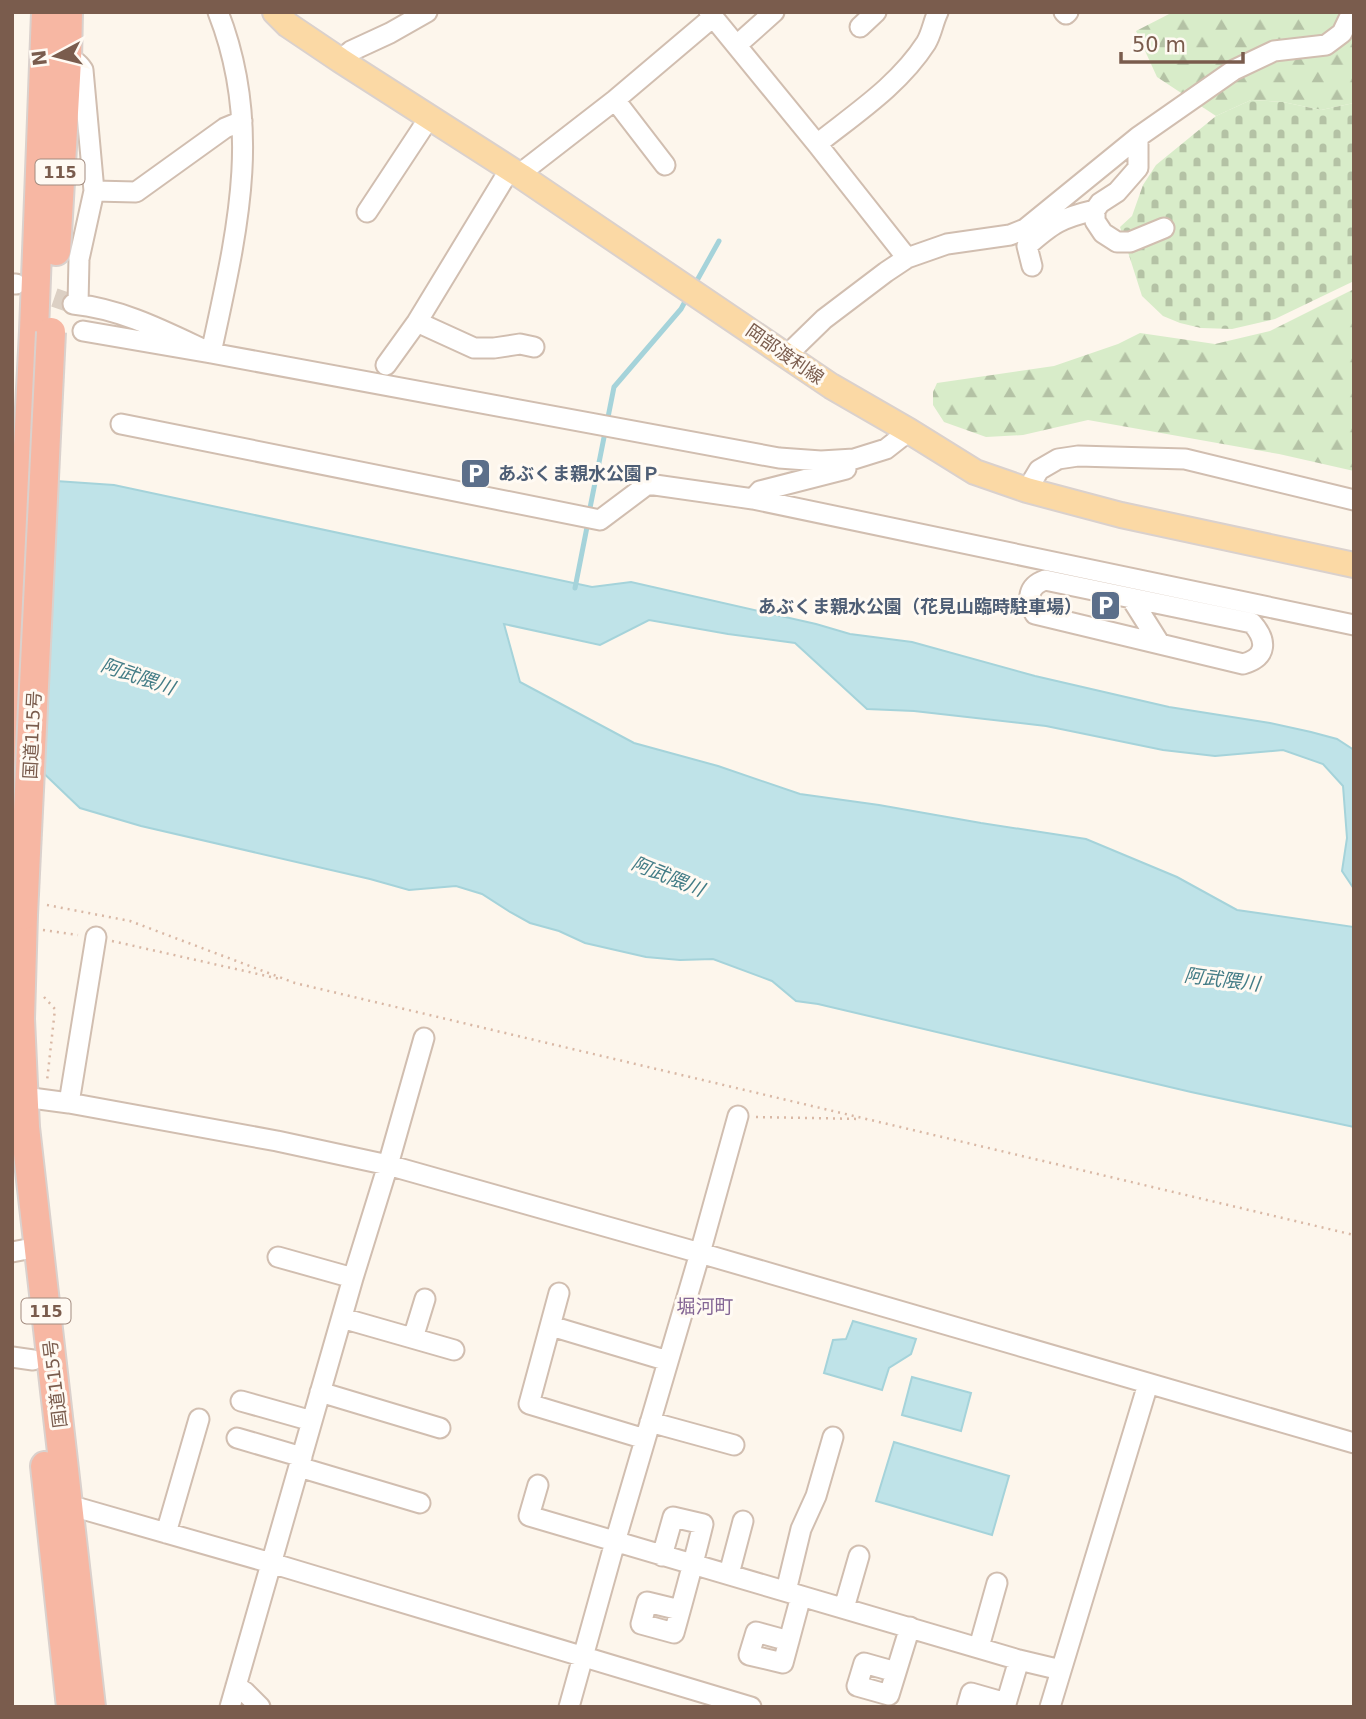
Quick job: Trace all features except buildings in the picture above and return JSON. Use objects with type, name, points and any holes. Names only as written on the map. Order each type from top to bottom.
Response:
[{"type":"highway","name":"国道115号","points":[[46,12],[31,917],[20,1018],[34,1099],[25,1127],[23,1358],[59,1507],[71,1707]]},
{"type":"highway","name":"国道115号","points":[[12,755],[42,332],[67,60],[68,12]]},
{"type":"highway","name":"国道115号","points":[[12,1178],[59,1507],[91,1707]]},
{"type":"main road","name":"岡部渡利線","points":[[275,12],[340,60],[516,173],[831,386],[975,472],[1027,490],[1121,515],[1354,565]]},
{"type":"street","points":[[211,353],[236,236],[243,169],[242,107],[228,39],[218,12]]},
{"type":"street","points":[[340,60],[351,51],[427,12]]},
{"type":"street","points":[[737,45],[774,12]]},
{"type":"street","points":[[860,27],[876,12]]},
{"type":"street","points":[[817,144],[910,66],[927,42],[938,12]]},
{"type":"street","points":[[787,355],[824,319],[907,258],[947,244],[1010,235],[1025,229],[1138,137],[1234,70],[1274,51],[1326,45],[1342,33],[1352,12]]},
{"type":"street","points":[[386,365],[516,173],[526,169],[615,100],[711,15],[907,258]]},
{"type":"street","points":[[67,60],[75,62],[83,70],[94,191],[79,259],[75,304],[130,316],[211,353]]},
{"type":"street","points":[[615,100],[666,165]]},
{"type":"street","points":[[367,212],[429,118]]},
{"type":"street","points":[[94,191],[136,192],[225,128],[242,121]]},
{"type":"street","points":[[1138,137],[1138,168],[1117,192],[1100,203],[1095,210],[1095,221],[1103,233],[1118,242],[1130,242],[1164,228]]},
{"type":"street","points":[[1032,266],[1027,246],[1050,226],[1070,216],[1095,210]]},
{"type":"street","points":[[417,322],[474,348],[520,344],[534,347]]},
{"type":"street","points":[[83,331],[779,458],[821,461],[854,459],[886,449],[909,431]]},
{"type":"street","points":[[121,424],[600,520],[648,484],[753,499],[1354,625]]},
{"type":"street","points":[[753,499],[760,491],[871,463],[883,456],[886,449]]},
{"type":"street","points":[[1027,490],[1039,470],[1058,459],[1078,456],[1172,458],[1354,500]]},
{"type":"street","points":[[1045,580],[1170,606],[1252,623],[1262,638],[1259,656],[1244,664],[1035,614],[1029,598],[1033,587],[1045,580]]},
{"type":"street","points":[[1131,598],[1160,644]]},
{"type":"street","points":[[1127,636],[1170,606]]},
{"type":"street","points":[[69,1103],[96,937]]},
{"type":"street","points":[[230,1707],[424,1038]]},
{"type":"street","points":[[34,1099],[277,1141],[388,1165],[1354,1443]]},
{"type":"street","points":[[569,1707],[738,1116]]},
{"type":"street","points":[[278,1257],[353,1278]]},
{"type":"street","points":[[559,1293],[529,1404],[648,1430],[734,1445]]},
{"type":"street","points":[[413,1338],[425,1299]]},
{"type":"street","points":[[342,1318],[454,1350]]},
{"type":"street","points":[[551,1326],[668,1361]]},
{"type":"street","points":[[1050,1707],[1147,1384]]},
{"type":"street","points":[[320,1392],[440,1428]]},
{"type":"street","points":[[241,1401],[312,1421]]},
{"type":"street","points":[[166,1533],[199,1419]]},
{"type":"street","points":[[789,1641],[801,1529],[816,1496],[833,1437]]},
{"type":"street","points":[[237,1438],[420,1503]]},
{"type":"street","points":[[538,1485],[529,1516],[1061,1670]]},
{"type":"street","points":[[59,1507],[166,1533],[271,1563],[584,1657],[708,1701],[751,1707]]},
{"type":"street","points":[[663,1556],[673,1517],[703,1524],[680,1610]]},
{"type":"street","points":[[729,1574],[743,1521]]},
{"type":"street","points":[[844,1608],[859,1556]]},
{"type":"street","points":[[979,1647],[997,1583]]},
{"type":"street","points":[[895,1672],[910,1627]]},
{"type":"street","points":[[967,1707],[971,1693],[1005,1705],[1019,1660]]},
{"type":"street","points":[[236,1686],[260,1707]]},
{"type":"path","points":[[31,917],[39,929],[96,937],[290,981],[1354,1234]]},
{"type":"path","points":[[31,917],[130,921],[290,981]]},
{"type":"path","points":[[34,1099],[55,1009],[39,992]]},
{"type":"path","points":[[738,1116],[869,1119]]},
{"type":"green space","points":[[1173,12],[1354,12],[1354,103],[1321,110],[1283,102],[1251,100],[1216,116],[1157,77],[1136,31]]},
{"type":"green space","points":[[1251,100],[1283,102],[1321,110],[1354,103],[1354,281],[1275,319],[1232,329],[1201,328],[1180,323],[1163,316],[1142,296],[1120,227],[1132,216],[1143,185],[1156,165],[1216,116]]},
{"type":"green space","points":[[1354,289],[1354,471],[1279,454],[1088,420],[1023,435],[986,437],[944,422],[933,405],[933,392],[937,383],[1054,366],[1118,344],[1140,333],[1215,344],[1270,331]]},
{"type":"water","name":"阿武隈川","points":[[12,478],[114,485],[592,587],[631,582],[850,634],[912,642],[1035,676],[1169,707],[1270,723],[1337,739],[1354,750],[1354,889],[1342,871],[1347,838],[1343,786],[1323,764],[1283,750],[1215,756],[1163,750],[1046,726],[914,711],[867,709],[795,643],[649,620],[600,645],[504,624],[520,682],[634,743],[718,766],[800,794],[1086,839],[1177,877],[1237,910],[1354,927],[1354,1127],[796,1001],[772,981],[713,959],[646,957],[585,943],[559,931],[530,923],[482,894],[456,886],[409,890],[141,826],[80,808],[12,743]]},
{"type":"water","points":[[853,1321],[916,1339],[911,1354],[889,1368],[882,1390],[824,1373],[833,1340],[846,1339]]},
{"type":"water","points":[[912,1377],[971,1393],[961,1431],[902,1415]]},
{"type":"water","points":[[894,1442],[1009,1476],[992,1535],[876,1501]]},
{"type":"waterway","points":[[695,284],[719,241]]},
{"type":"waterway","points":[[589,513],[614,387],[681,309],[688,296]]},
{"type":"waterway","points":[[575,588],[588,522]]},
{"type":"tunnel","points":[[27,288],[73,304]]},
{"type":"place","name":"あぶくま親水公園Ｐ","points":[[475,473]]},
{"type":"place","name":"あぶくま親水公園（花見山臨時駐車場）","points":[[1105,606]]},
{"type":"district","name":"堀河町","points":[[705,1306]]}]
